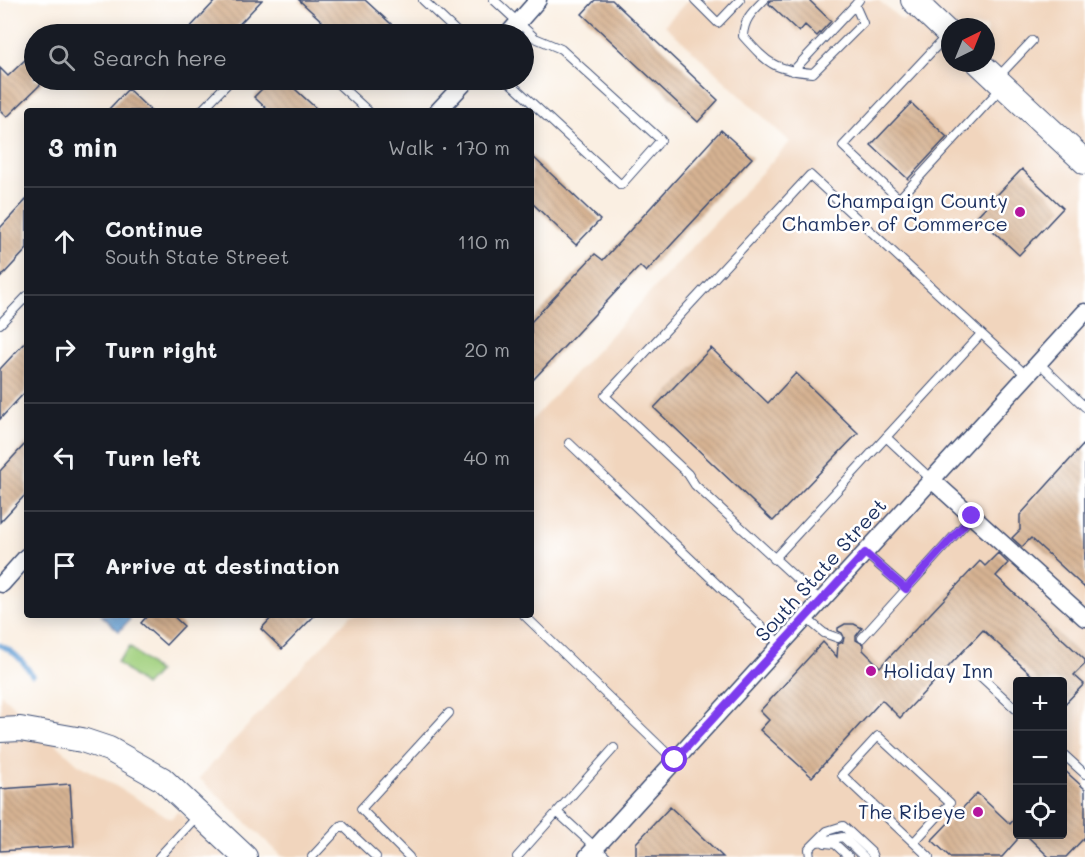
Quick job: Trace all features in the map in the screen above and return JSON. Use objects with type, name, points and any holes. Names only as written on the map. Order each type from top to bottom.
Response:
[{"type":"street","points":[[518,24],[538,0]]},
{"type":"street","points":[[922,5],[941,25]]},
{"type":"street","points":[[993,76],[1085,162]]},
{"type":"street","points":[[441,108],[458,90]]},
{"type":"street","name":"South State Street","points":[[596,854],[675,760],[1085,312]]},
{"type":"street","points":[[932,480],[1085,618]]},
{"type":"street","points":[[6,575],[24,559]]},
{"type":"street","points":[[0,730],[20,729],[82,740],[110,749],[162,779],[245,857]]},
{"type":"lane","points":[[423,0],[448,24]]},
{"type":"lane","points":[[494,0],[511,24]]},
{"type":"lane","points":[[695,0],[718,23],[740,0]]},
{"type":"lane","points":[[764,0],[747,16],[743,36],[771,65],[813,73],[863,23],[857,2]]},
{"type":"lane","points":[[793,71],[857,2]]},
{"type":"lane","points":[[518,90],[621,185],[661,140],[561,50],[534,38]]},
{"type":"lane","points":[[941,42],[843,146],[900,199],[993,76],[1032,41]]},
{"type":"lane","points":[[204,108],[221,90]]},
{"type":"lane","points":[[345,90],[365,108]]},
{"type":"lane","points":[[821,601],[695,485],[688,474],[605,396],[810,175],[1027,376]]},
{"type":"lane","points":[[0,324],[24,299]]},
{"type":"lane","points":[[774,559],[981,334]]},
{"type":"lane","points":[[1039,363],[1085,407]]},
{"type":"lane","points":[[886,437],[932,480]]},
{"type":"lane","points":[[569,443],[781,645]]},
{"type":"lane","points":[[862,638],[972,516]]},
{"type":"lane","points":[[865,553],[906,589]]},
{"type":"lane","points":[[527,618],[675,760]]},
{"type":"lane","points":[[806,618],[824,633],[838,638]]},
{"type":"lane","points":[[977,673],[1013,707]]},
{"type":"lane","points":[[409,857],[361,809],[449,712]]},
{"type":"lane","points":[[914,842],[950,803],[878,736],[842,775],[930,857]]},
{"type":"lane","points":[[517,857],[614,748]]},
{"type":"lane","points":[[1067,758],[1085,774]]},
{"type":"lane","points":[[557,812],[596,854]]},
{"type":"lane","points":[[159,857],[199,814]]},
{"type":"lane","points":[[312,857],[342,825],[376,857]]},
{"type":"lane","points":[[802,857],[827,831],[843,826],[871,852],[873,857]]},
{"type":"lane","points":[[812,849],[843,837],[864,857]]},
{"type":"lane","points":[[812,849],[836,844],[849,857]]},
{"type":"shaded area","points":[[688,0],[878,0],[903,21],[921,0],[1085,0],[1085,857],[283,857],[199,778],[348,618],[534,618],[534,418],[790,142],[665,25]]},
{"type":"shaded area","points":[[0,693],[77,763],[171,819],[178,811],[227,857],[0,857]]},
{"type":"green space","points":[[130,647],[158,672],[145,686],[117,662]]},
{"type":"water","points":[[104,618],[130,618],[119,631]]},
{"type":"building","points":[[216,0],[262,0],[239,24],[193,24]]},
{"type":"building","points":[[299,0],[365,0],[391,24],[325,24]]},
{"type":"building","points":[[595,0],[612,0],[718,100],[698,122],[582,14]]},
{"type":"building","points":[[770,0],[809,0],[831,21],[817,36],[805,25],[799,32],[769,4]]},
{"type":"building","points":[[24,61],[24,90],[35,90],[7,117],[0,110],[0,68],[8,76]]},
{"type":"building","points":[[129,90],[148,108],[110,108]]},
{"type":"building","points":[[261,90],[296,90],[316,108],[266,108],[254,97]]},
{"type":"building","points":[[911,103],[947,137],[908,179],[871,145]]},
{"type":"building","points":[[721,130],[752,158],[646,272],[640,266],[534,379],[534,319],[595,254],[603,260]]},
{"type":"building","points":[[534,158],[600,220],[576,245],[534,205]]},
{"type":"building","name":"Champaign County Chamber of Commerce","points":[[1022,169],[1063,208],[1019,255],[977,216]]},
{"type":"building","points":[[24,202],[24,252],[0,278],[0,228]]},
{"type":"building","points":[[24,343],[24,393],[0,419],[0,369]]},
{"type":"building","points":[[711,348],[768,403],[796,373],[858,433],[773,521],[654,408]]},
{"type":"building","points":[[1085,443],[1085,588],[1031,538],[1022,547],[1012,538],[1020,530],[1020,515]]},
{"type":"building","points":[[24,445],[24,496],[0,522],[0,471]]},
{"type":"building","name":"Holiday Inn","points":[[998,553],[1008,563],[996,576],[1085,660],[1085,664],[1074,675],[1084,684],[1067,702],[1067,677],[1034,677],[983,630],[900,718],[882,700],[812,777],[760,730],[769,720],[760,711],[823,642],[837,657],[838,644],[843,642],[844,637],[838,628],[845,624],[854,624],[862,628],[856,640],[863,644],[863,650],[880,667],[980,561],[985,566]]},
{"type":"building","points":[[145,618],[175,618],[184,626],[166,645],[141,623]]},
{"type":"building","points":[[271,618],[312,618],[282,649],[261,629]]},
{"type":"building","points":[[1067,773],[1085,789],[1085,837],[1066,857],[1049,857],[1030,839],[1067,839]]},
{"type":"building","points":[[70,784],[74,846],[0,851],[0,789]]},
{"type":"building","name":"The Ribeye","points":[[977,793],[1010,824],[1013,821],[1013,839],[1017,839],[1002,857],[950,857],[932,840]]},
{"type":"building","points":[[670,807],[723,857],[636,857],[636,843]]},
{"type":"waterway","points":[[0,645],[18,657],[32,675]]},
{"type":"place","name":"Champaign County Chamber of Commerce","points":[[1020,212]]},
{"type":"place","name":"Holiday Inn","points":[[871,671]]},
{"type":"place","name":"The Ribeye","points":[[978,812]]},
{"type":"route","points":[[675,760],[865,553],[906,589],[972,516]]}]
